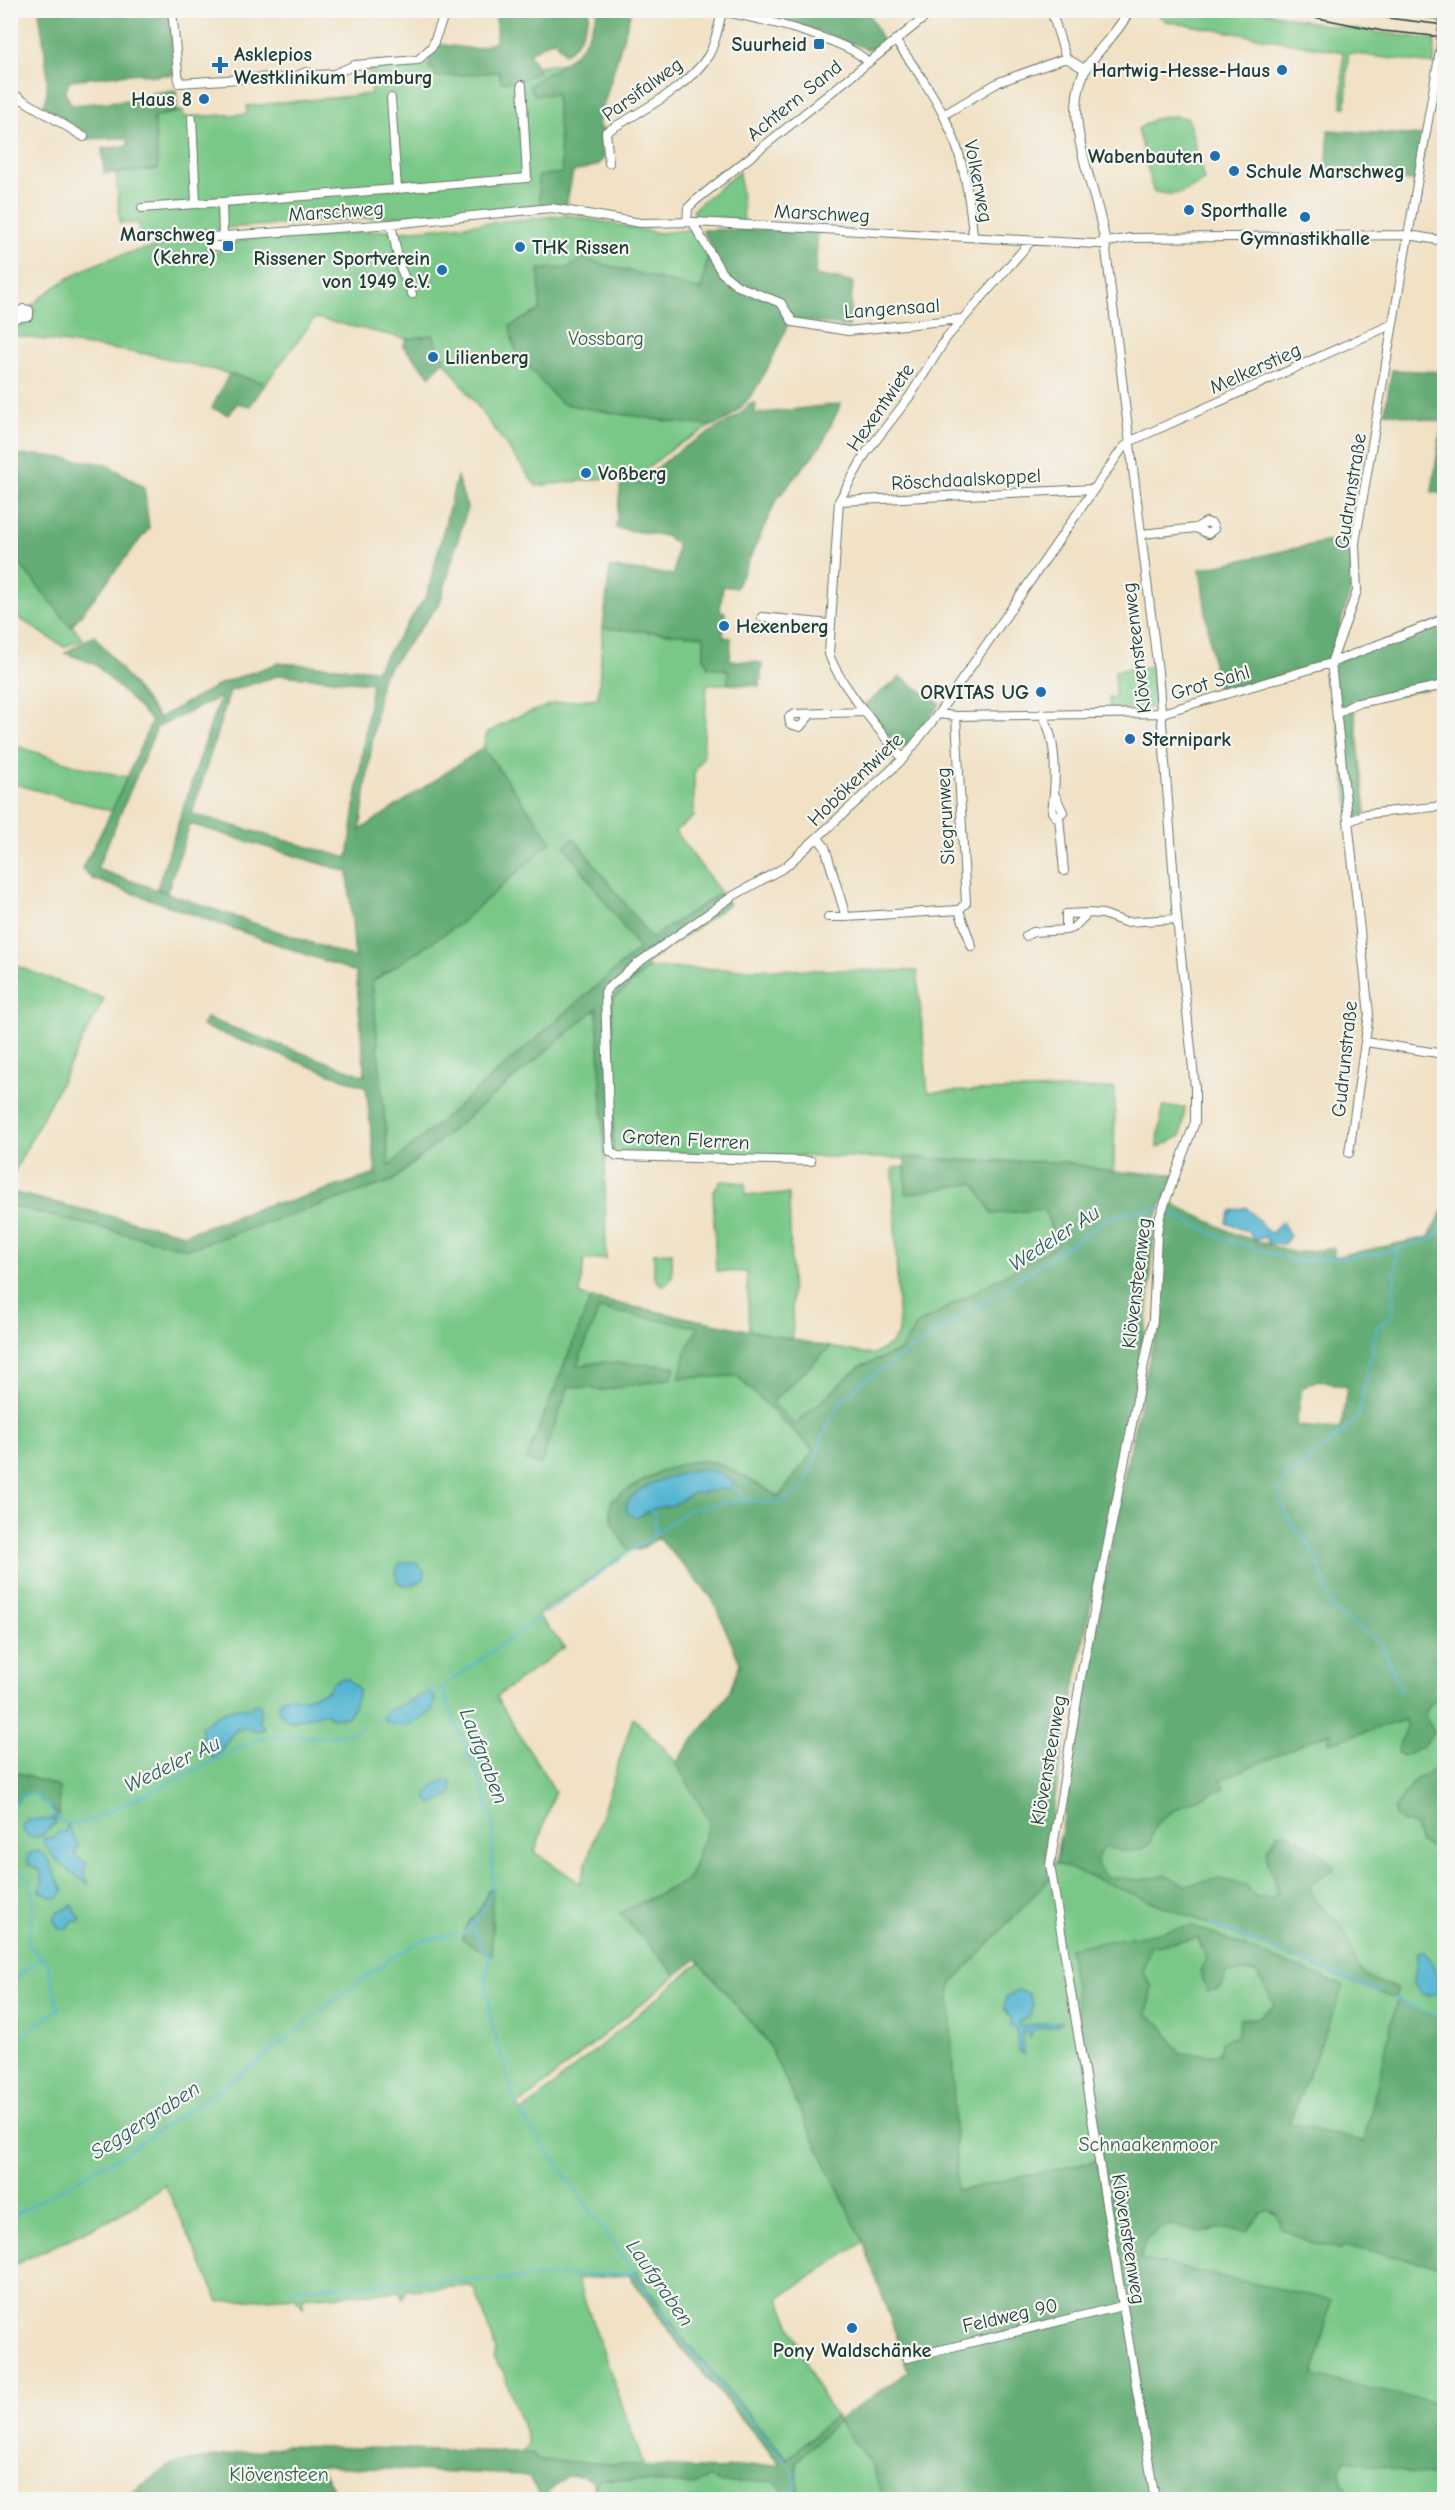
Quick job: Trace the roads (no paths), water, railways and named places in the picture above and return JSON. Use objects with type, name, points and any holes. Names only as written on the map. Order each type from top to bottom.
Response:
[{"type":"highway","points":[[1417,10],[1444,12]]},
{"type":"street","points":[[172,10],[178,83],[272,77],[287,79],[299,73],[334,74],[355,65],[412,61],[424,56],[432,47],[446,10]]},
{"type":"street","name":"Achtern Sand","points":[[691,222],[688,208],[695,201],[934,10]]},
{"type":"street","points":[[1051,10],[1066,58],[1086,70]]},
{"type":"street","name":"Klövensteenweg","points":[[1129,10],[1086,70],[1079,88],[1077,114],[1083,154],[1105,242],[1142,534],[1162,713],[1177,918],[1195,1087],[1195,1122],[1160,1216],[1157,1233],[1153,1320],[1080,1682],[1050,1865],[1155,2499]]},
{"type":"street","points":[[719,11],[785,27],[846,47],[868,62]]},
{"type":"street","name":"Parsifalweg","points":[[609,164],[606,132],[663,96],[697,69],[711,49],[719,11]]},
{"type":"street","name":"Gudrunstraße","points":[[1349,1154],[1369,1014],[1350,820],[1331,663],[1357,591],[1355,543],[1442,61],[1440,51],[1444,12]]},
{"type":"street","name":"Volkerweg","points":[[895,40],[930,87],[945,114],[964,167],[973,236]]},
{"type":"street","points":[[945,114],[999,82],[1066,58]]},
{"type":"street","points":[[142,208],[527,178],[522,85]]},
{"type":"street","points":[[10,92],[84,137]]},
{"type":"street","points":[[391,98],[397,189]]},
{"type":"street","points":[[192,118],[196,203]]},
{"type":"street","points":[[222,202],[223,236]]},
{"type":"street","name":"Marschweg","points":[[235,235],[217,248],[212,245],[211,237],[235,235],[390,224],[550,208],[641,223],[691,222],[1031,241],[1105,242],[1131,238],[1409,235],[1444,241]]},
{"type":"street","name":"Langensaal","points":[[691,222],[722,273],[738,286],[781,303],[793,322],[848,331],[961,319]]},
{"type":"street","points":[[390,224],[400,267],[412,294]]},
{"type":"street","name":"Hexentwiete","points":[[903,759],[865,712],[831,660],[828,644],[839,501],[866,453],[910,396],[961,319],[1031,241]]},
{"type":"street","name":"Melkerstieg","points":[[1131,441],[1393,324]]},
{"type":"street","name":"Hobökentwiete","points":[[606,992],[638,963],[733,896],[785,867],[903,759],[938,714],[1094,489],[1131,441]]},
{"type":"street","points":[[1117,458],[1133,462]]},
{"type":"street","name":"Röschdaalskoppel","points":[[839,501],[1094,489]]},
{"type":"street","points":[[1142,534],[1196,528]]},
{"type":"street","points":[[762,617],[830,624]]},
{"type":"street","name":"Grot Sahl","points":[[938,714],[956,716],[1162,713],[1331,663],[1444,620]]},
{"type":"street","points":[[1338,713],[1346,711],[1354,704],[1444,685]]},
{"type":"street","points":[[811,714],[865,712]]},
{"type":"street","points":[[1042,714],[1050,727],[1056,797],[1052,814],[1059,817],[1064,871]]},
{"type":"street","points":[[1050,727],[1058,714]]},
{"type":"street","name":"Siegrunweg","points":[[956,716],[966,903],[959,910]]},
{"type":"street","points":[[1350,820],[1366,814],[1444,806]]},
{"type":"street","points":[[818,838],[825,847],[846,916]]},
{"type":"street","points":[[828,917],[959,910],[972,947]]},
{"type":"street","points":[[1066,930],[1066,914],[1103,914],[1125,922],[1177,918]]},
{"type":"street","points":[[1026,936],[1033,932],[1066,930],[1088,914]]},
{"type":"street","name":"Groten Flerren","points":[[606,992],[610,1151],[617,1156],[811,1161]]},
{"type":"street","points":[[1366,1042],[1444,1054]]},
{"type":"street","name":"Feldweg 90","points":[[907,2358],[1122,2306]]},
{"type":"water","points":[[1246,1207],[1268,1232],[1272,1233],[1282,1222],[1290,1236],[1284,1244],[1268,1243],[1266,1237],[1254,1240],[1249,1232],[1226,1223],[1231,1211]]},
{"type":"water","points":[[693,1470],[716,1472],[735,1484],[730,1488],[691,1494],[673,1505],[655,1508],[636,1518],[627,1512],[627,1503],[632,1496],[657,1482]]},
{"type":"water","points":[[415,1562],[425,1572],[424,1579],[406,1585],[398,1582],[396,1578],[399,1564]]},
{"type":"water","points":[[341,1678],[348,1679],[358,1689],[358,1696],[348,1717],[332,1718],[324,1713],[292,1721],[287,1720],[277,1709],[282,1698],[306,1698],[328,1691],[331,1684]]},
{"type":"water","points":[[429,1692],[435,1698],[433,1710],[422,1719],[403,1726],[390,1724],[384,1720],[384,1713]]},
{"type":"water","points":[[257,1703],[261,1707],[259,1721],[265,1729],[241,1728],[237,1730],[219,1753],[212,1758],[209,1747],[203,1741],[201,1726],[221,1713],[238,1708],[250,1708]]},
{"type":"water","points":[[450,1780],[452,1791],[450,1796],[432,1804],[427,1799],[427,1795],[436,1784]]},
{"type":"water","points":[[56,1815],[58,1817],[54,1820],[56,1823],[41,1836],[28,1836],[22,1828],[23,1823],[28,1819],[50,1820]]},
{"type":"water","points":[[67,1824],[78,1845],[75,1856],[87,1864],[83,1871],[88,1884],[57,1861],[44,1844],[44,1838],[52,1838],[59,1832],[66,1831]]},
{"type":"water","points":[[37,1851],[46,1857],[64,1890],[58,1898],[52,1898],[40,1891],[42,1881],[40,1870],[29,1865],[27,1859],[30,1853]]},
{"type":"water","points":[[72,1905],[81,1920],[72,1921],[66,1929],[59,1928],[54,1921],[56,1914]]},
{"type":"water","points":[[1424,1951],[1431,1960],[1437,1976],[1437,1992],[1432,1996],[1421,1994],[1414,1983],[1418,1952]]},
{"type":"water","points":[[1018,1990],[1028,1993],[1033,2004],[1030,2015],[1019,2022],[1020,2026],[1062,2022],[1057,2026],[1034,2029],[1030,2038],[1028,2031],[1022,2031],[1024,2054],[1019,2051],[1016,2029],[1010,2025],[1012,2019],[1004,2008],[1006,1997]]},
{"type":"waterway","name":"Wedeler Au","points":[[544,1614],[688,1510],[738,1500],[779,1503],[804,1488],[830,1420],[843,1399],[863,1382],[1111,1217],[1130,1211],[1162,1209],[1220,1237],[1295,1262],[1377,1254],[1433,1238],[1439,1233],[1444,1216]]},
{"type":"waterway","points":[[1329,1444],[1358,1417],[1377,1327],[1392,1316],[1397,1248]]},
{"type":"waterway","points":[[1317,1560],[1285,1513],[1280,1493],[1283,1482],[1327,1445]]},
{"type":"waterway","name":"Wedeler Au","points":[[730,1485],[749,1500]]},
{"type":"waterway","name":"Wedeler Au","points":[[650,1510],[655,1514],[655,1532]]},
{"type":"waterway","points":[[1318,1562],[1333,1610],[1381,1643],[1401,1692]]},
{"type":"waterway","name":"Wedeler Au","points":[[429,1693],[441,1688],[538,1618]]},
{"type":"waterway","name":"Laufgraben","points":[[441,1688],[477,1774],[493,1820],[492,1889],[483,1912],[471,1926],[478,1937],[481,1949],[490,1955],[486,1978],[491,2021],[516,2106]]},
{"type":"waterway","name":"Wedeler Au","points":[[373,1721],[386,1713]]},
{"type":"waterway","name":"Wedeler Au","points":[[10,1808],[24,1794],[33,1793],[42,1799],[62,1823],[83,1824],[258,1739],[285,1736],[326,1737],[352,1732],[365,1726]]},
{"type":"waterway","points":[[10,1866],[24,1874],[30,1883],[33,1909],[27,1944],[48,1964],[59,2008],[10,2047]]},
{"type":"waterway","points":[[1210,1924],[1381,1992]]},
{"type":"waterway","name":"Seggergraben","points":[[463,1934],[471,1927]]},
{"type":"waterway","name":"Seggergraben","points":[[314,2016],[391,1958],[423,1940],[457,1934]]},
{"type":"waterway","points":[[18,1977],[41,1957]]},
{"type":"waterway","points":[[1393,1998],[1444,2019]]},
{"type":"waterway","name":"Seggergraben","points":[[293,2033],[310,2019]]},
{"type":"waterway","name":"Seggergraben","points":[[10,2217],[124,2154],[257,2063],[288,2037]]},
{"type":"waterway","name":"Laufgraben","points":[[520,2112],[686,2346],[786,2462]]},
{"type":"waterway","points":[[294,2288],[633,2273]]},
{"type":"waterway","name":"Laufgraben","points":[[792,2469],[795,2476],[793,2500]]},
{"type":"tram line","points":[[1278,10],[1383,31],[1444,37]]},
{"type":"tram line","points":[[1323,10],[1444,25]]},
{"type":"place","name":"Suurheid","points":[[819,44]]},
{"type":"place","name":"Asklepios Westklinikum Hamburg","points":[[220,65]]},
{"type":"place","name":"Hartwig-Hesse-Haus","points":[[1282,70]]},
{"type":"place","name":"Haus 8","points":[[204,99]]},
{"type":"place","name":"Wabenbauten","points":[[1215,156]]},
{"type":"place","name":"Schule Marschweg","points":[[1234,171]]},
{"type":"place","name":"Sporthalle","points":[[1189,210]]},
{"type":"place","name":"Gymnastikhalle","points":[[1305,217]]},
{"type":"place","name":"Marschweg (Kehre)","points":[[228,246]]},
{"type":"place","name":"THK Rissen","points":[[520,247]]},
{"type":"place","name":"Rissener Sportverein von 1949 e.V.","points":[[442,270]]},
{"type":"place","name":"Lilienberg","points":[[433,357]]},
{"type":"place","name":"Voßberg","points":[[586,473]]},
{"type":"place","name":"Hexenberg","points":[[724,626]]},
{"type":"place","name":"ORVITAS UG","points":[[1041,692]]},
{"type":"place","name":"Sternipark","points":[[1130,739]]},
{"type":"place","name":"Pony Waldschänke","points":[[852,2328]]},
{"type":"park label","name":"Vossbarg","points":[[606,338]]},
{"type":"park label","name":"Schnaakenmoor","points":[[1148,2144]]},
{"type":"park label","name":"Klövensteen","points":[[279,2474]]}]
